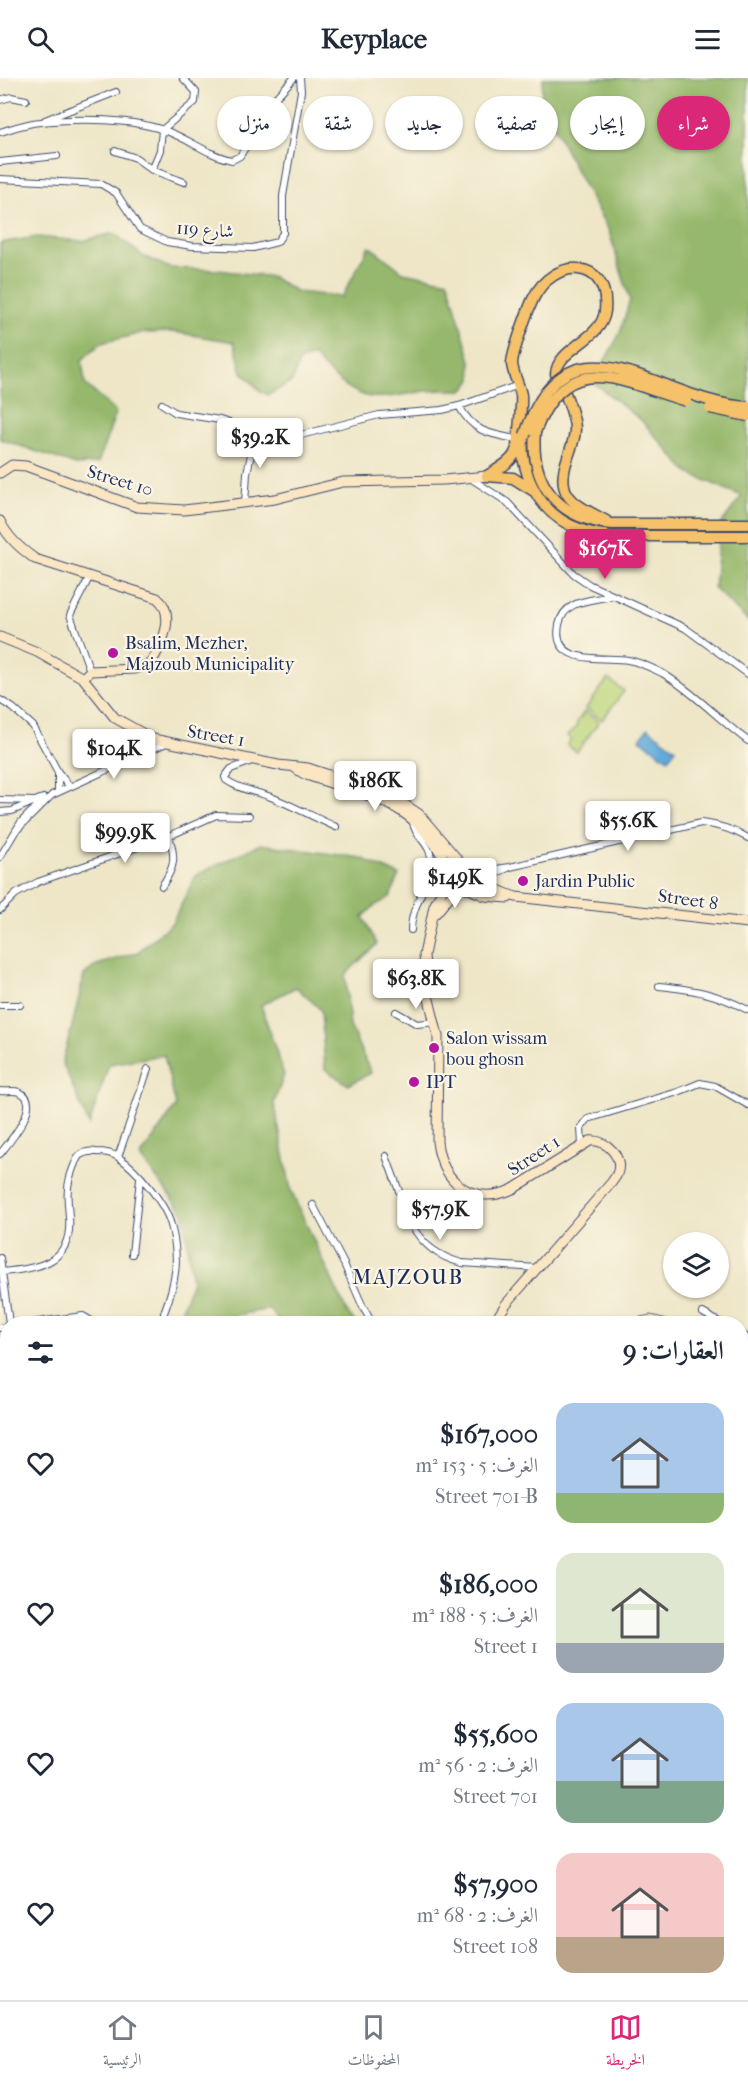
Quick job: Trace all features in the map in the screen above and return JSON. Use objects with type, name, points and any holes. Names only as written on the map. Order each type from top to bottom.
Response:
[{"type":"highway","points":[[556,374],[559,363],[593,333],[603,318],[605,306],[601,287],[594,274],[585,269],[568,268],[557,272],[546,282],[534,298],[512,363],[521,398],[527,474],[535,492],[556,517],[591,534],[610,536],[748,536]]},
{"type":"highway","points":[[523,441],[539,401],[549,389],[561,378],[578,369],[598,365],[627,371],[692,396],[748,407]]},
{"type":"highway","points":[[485,476],[514,455],[549,403],[571,383],[588,377],[611,377],[708,407],[748,416]]},
{"type":"highway","points":[[565,393],[575,426],[562,484],[572,501],[612,524]]},
{"type":"highway","points":[[523,441],[534,459],[545,488],[563,508],[593,522],[748,524]]},
{"type":"highway","points":[[485,476],[513,478],[535,492]]},
{"type":"main road","name":"Street 10","points":[[0,473],[12,465],[26,466],[137,507],[184,510],[245,504],[343,482],[485,476]]},
{"type":"main road","points":[[0,521],[5,532],[18,547],[35,559],[91,575],[157,598],[165,607],[168,620],[150,664],[134,669],[87,675],[37,651],[0,637]]},
{"type":"main road","name":"Street 1","points":[[87,675],[115,718],[143,735],[166,744],[295,768],[308,768],[383,792],[400,800],[458,860],[466,873]]},
{"type":"main road","name":"Street 1","points":[[417,817],[451,873],[435,902],[424,966],[439,1053],[438,1150],[443,1167],[458,1185],[480,1194],[503,1194],[582,1145],[595,1141],[605,1143],[616,1156],[618,1163],[618,1173],[497,1316]]},
{"type":"main road","points":[[455,867],[466,873],[465,883],[459,885],[453,883],[451,873],[455,867]]},
{"type":"main road","name":"Street 8","points":[[466,873],[501,893],[516,897],[748,923]]},
{"type":"main road","name":"Street 1","points":[[432,917],[459,885]]},
{"type":"main road","name":"Street 8","points":[[459,885],[485,896],[516,897]]},
{"type":"main road","points":[[748,1540],[748,1561]]},
{"type":"street","points":[[152,170],[160,150],[162,130],[195,102],[196,92],[183,78]]},
{"type":"street","points":[[39,122],[113,121],[162,130],[227,159],[237,159],[276,97],[294,78]]},
{"type":"street","name":"شارع 119","points":[[0,179],[101,184],[116,193],[140,229],[167,243],[253,248],[277,242],[283,233],[283,196],[301,91],[300,78]]},
{"type":"street","points":[[0,132],[39,122],[116,92]]},
{"type":"street","points":[[0,100],[11,97],[26,100]]},
{"type":"street","points":[[114,151],[136,158],[152,170],[184,182]]},
{"type":"street","points":[[0,162],[57,156]]},
{"type":"street","points":[[162,404],[176,413],[220,420],[283,437],[297,436],[379,415],[442,410],[519,385]]},
{"type":"street","points":[[459,406],[472,426],[489,433],[523,441]]},
{"type":"street","points":[[245,504],[247,473],[256,431]]},
{"type":"street","points":[[469,478],[507,502],[574,574],[611,596],[685,628],[748,674]]},
{"type":"street","points":[[87,675],[69,615],[91,575]]},
{"type":"street","points":[[611,596],[578,602],[566,610],[561,618],[558,633],[566,649],[582,658],[630,660],[661,673],[677,683],[748,741]]},
{"type":"street","points":[[0,700],[33,726],[58,772],[70,787]]},
{"type":"street","points":[[0,812],[12,811],[52,795],[166,744]]},
{"type":"street","points":[[255,760],[231,769],[225,777],[226,780],[245,790],[289,804],[336,827]]},
{"type":"street","points":[[0,858],[17,830],[52,795],[58,772]]},
{"type":"street","points":[[0,800],[35,801]]},
{"type":"street","points":[[0,910],[16,894],[38,882],[169,836],[216,815],[249,816]]},
{"type":"street","points":[[411,930],[415,906],[428,877],[431,859],[428,847],[413,825],[417,817]]},
{"type":"street","points":[[466,873],[491,876],[510,867],[701,823],[720,825],[748,838]]},
{"type":"street","points":[[162,886],[174,866],[174,855],[169,836]]},
{"type":"street","points":[[0,844],[8,842]]},
{"type":"street","points":[[659,986],[714,994],[748,1010]]},
{"type":"street","points":[[0,1005],[20,1005]]},
{"type":"street","points":[[396,1012],[417,1024],[435,1022]]},
{"type":"street","points":[[118,1157],[148,1069]]},
{"type":"street","points":[[582,1145],[581,1128],[588,1119],[678,1092],[697,1083],[715,1086],[748,1105]]},
{"type":"street","points":[[0,1091],[23,1094],[27,1102],[24,1122],[0,1154]]},
{"type":"street","points":[[3,1272],[33,1268],[52,1260],[61,1253],[68,1240],[69,1220],[66,1192],[71,1172],[79,1156],[89,1151],[106,1153],[118,1157],[140,1179],[158,1199],[170,1222],[177,1267],[164,1313]]},
{"type":"street","points":[[387,1156],[412,1226],[418,1236],[433,1251],[450,1260],[462,1263],[537,1268]]},
{"type":"street","points":[[132,1254],[140,1179]]},
{"type":"street","points":[[313,1205],[368,1316]]},
{"type":"street","points":[[0,1258],[7,1316]]},
{"type":"street","points":[[703,1313],[708,1316]]},
{"type":"green space","points":[[543,78],[748,78],[748,621],[714,588],[720,525],[742,496],[688,473],[642,421],[593,382],[620,333],[630,300],[609,231],[558,135],[558,96],[541,96]]},
{"type":"green space","points":[[114,233],[143,256],[170,268],[218,270],[272,277],[297,292],[342,297],[369,246],[403,272],[448,281],[471,361],[472,380],[464,390],[426,391],[372,397],[358,393],[344,384],[314,356],[300,360],[292,382],[268,395],[260,391],[242,372],[234,342],[174,332],[142,333],[101,343],[82,360],[85,384],[116,412],[98,463],[76,465],[0,439],[0,243],[37,237],[82,241]]},
{"type":"green space","points":[[608,679],[624,691],[602,720],[586,708]]},
{"type":"green space","points":[[585,711],[599,722],[577,752],[567,745],[571,739],[567,736],[577,727],[577,722]]},
{"type":"green space","points":[[260,844],[361,858],[399,875],[390,897],[374,906],[363,917],[377,944],[345,975],[350,1026],[371,1073],[348,1085],[325,1069],[321,1010],[296,987],[261,1005],[284,1075],[274,1103],[291,1191],[350,1316],[275,1316],[269,1309],[233,1316],[180,1316],[192,1281],[183,1212],[140,1157],[176,1106],[164,1055],[109,1064],[89,1125],[62,1062],[84,975],[97,965],[138,952],[172,923],[196,875]]},
{"type":"water","points":[[648,728],[676,749],[668,759],[640,739]]},
{"type":"place","name":"Bsalim, Mezher, Majzoub Municipality","points":[[113,653]]},
{"type":"place","name":"Jardin Public","points":[[523,881]]},
{"type":"place","name":"Salon wissam bou ghosn","points":[[434,1048]]},
{"type":"place","name":"IPT","points":[[414,1082]]},
{"type":"district","name":"MAJZOUB","points":[[408,1277]]}]
